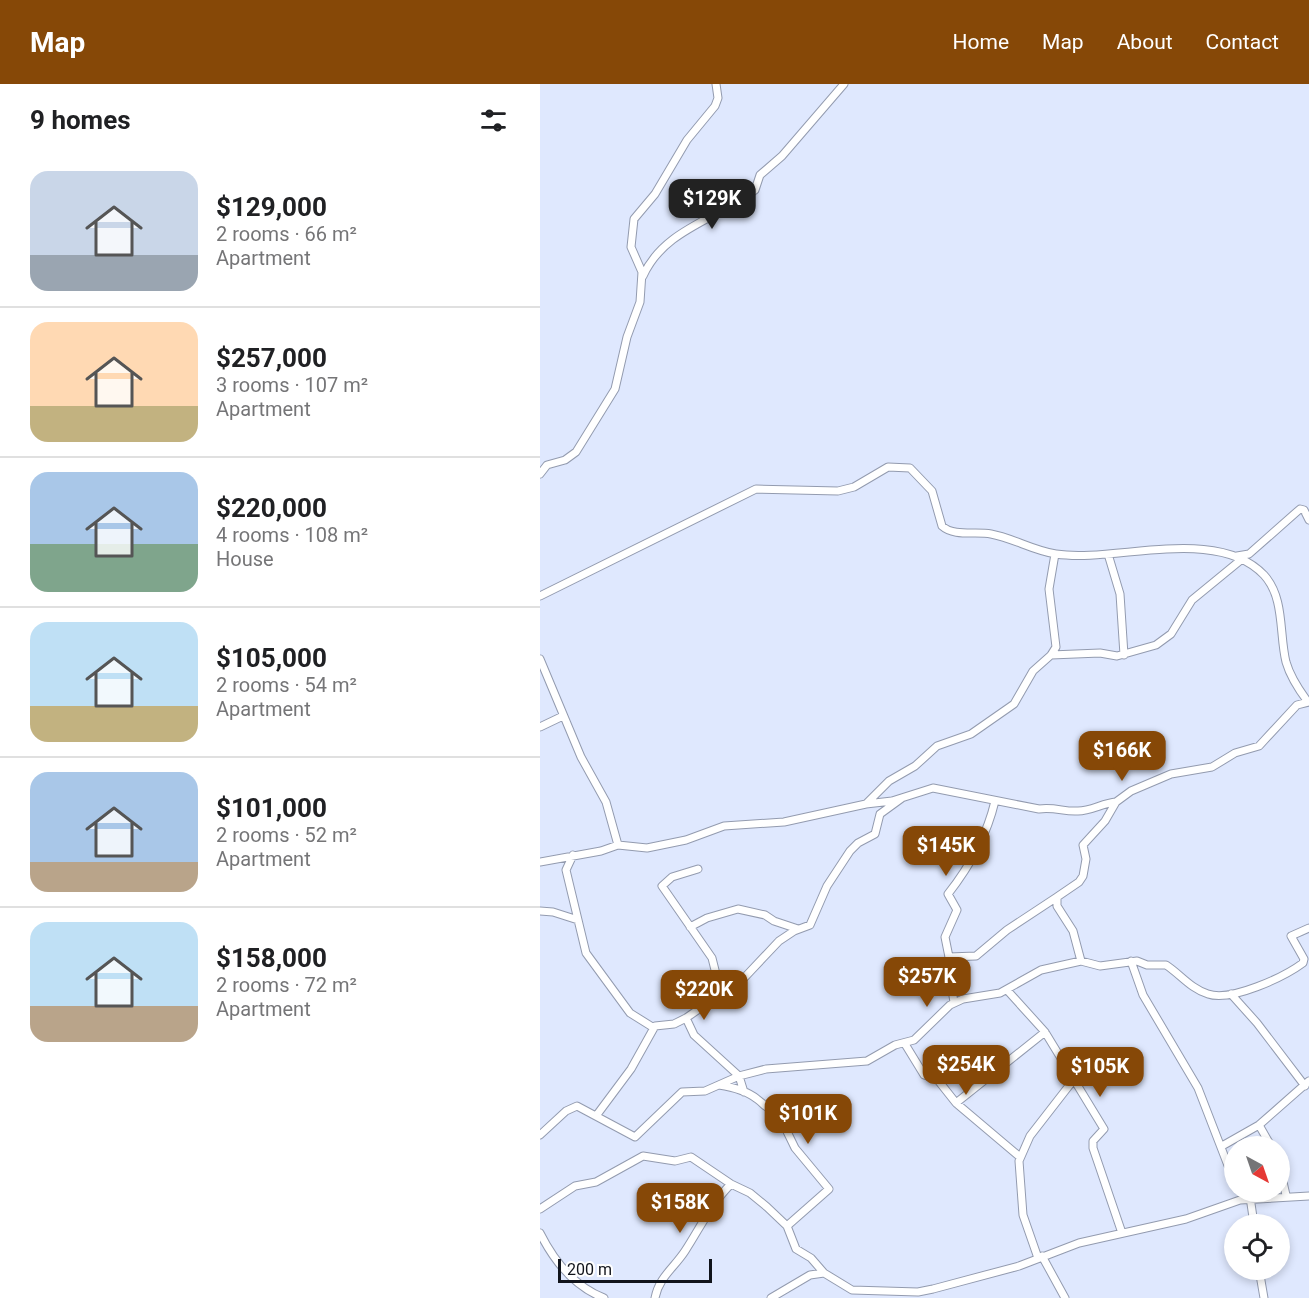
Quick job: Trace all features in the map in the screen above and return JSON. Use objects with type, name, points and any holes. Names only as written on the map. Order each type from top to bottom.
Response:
[{"type":"street","points":[[643,276],[631,247],[634,219],[655,194],[687,140],[715,106],[718,98],[716,84]]},
{"type":"street","points":[[540,474],[548,465],[565,460],[576,453],[615,389],[627,337],[640,302],[643,276],[651,260],[675,236],[756,190],[760,175],[782,156],[844,84]]},
{"type":"street","points":[[540,596],[752,490],[838,491],[854,487],[883,468],[894,466],[910,468],[925,482],[935,499],[939,519],[945,529],[991,534],[1054,554],[1108,554],[1186,549],[1240,558],[1264,574],[1280,609],[1286,662],[1296,684],[1309,702],[1297,705],[1259,746],[1235,753],[1207,768],[1171,774],[1131,791],[1116,802],[1105,821],[1083,845],[1086,864],[1081,880],[1007,930],[976,956],[949,957]]},
{"type":"street","points":[[1051,655],[1100,652],[1124,655],[1150,648],[1165,640],[1192,600],[1300,509],[1305,510],[1309,520]]},
{"type":"street","points":[[866,804],[889,781],[915,766],[937,746],[971,734],[1014,704],[1033,671],[1051,655],[1057,644],[1049,589],[1054,554]]},
{"type":"street","points":[[1108,554],[1120,594],[1124,655]]},
{"type":"street","points":[[540,660],[563,716],[606,802],[618,845]]},
{"type":"street","points":[[540,727],[563,716]]},
{"type":"street","points":[[540,862],[601,851],[618,845],[647,848],[686,840],[724,826],[784,822],[902,798],[933,788],[1039,809],[1056,807],[1077,811],[1102,803],[1116,802]]},
{"type":"street","points":[[596,1116],[631,1069],[658,1024],[674,1024],[686,1018],[760,964],[778,941],[812,923],[827,886],[854,847],[875,834],[880,814],[902,798]]},
{"type":"street","points":[[954,1002],[945,937],[957,910],[948,894],[962,877],[988,829],[995,801]]},
{"type":"street","points":[[573,855],[566,870],[584,949],[604,981],[630,1013],[654,1028]]},
{"type":"street","points":[[698,869],[672,877],[662,886],[712,958],[721,994]]},
{"type":"street","points":[[1057,897],[1057,906],[1073,931],[1081,961]]},
{"type":"street","points":[[690,927],[707,918],[738,909],[765,915],[774,921],[798,929]]},
{"type":"street","points":[[540,911],[553,912],[578,920]]},
{"type":"street","points":[[540,1135],[570,1108],[577,1106],[635,1137],[678,1094],[684,1091],[702,1092],[739,1076],[795,1065],[841,1065],[867,1061],[889,1047],[905,1044],[918,1036],[942,1010],[954,1002],[1006,990],[1041,970],[1081,961],[1100,966],[1131,961],[1147,965],[1166,965],[1180,978],[1209,995],[1231,994],[1254,987],[1307,964],[1291,936],[1309,928]]},
{"type":"street","points":[[1131,961],[1140,990],[1198,1088],[1224,1152]]},
{"type":"street","points":[[1006,990],[1045,1032],[1104,1129],[1094,1141],[1093,1148],[1122,1233]]},
{"type":"street","points":[[1222,1146],[1259,1125],[1307,1083],[1231,994]]},
{"type":"street","points":[[686,1018],[694,1035],[739,1076],[745,1092]]},
{"type":"street","points":[[956,1103],[1045,1032]]},
{"type":"street","points":[[905,1044],[924,1075],[937,1079],[956,1103],[1020,1157]]},
{"type":"street","points":[[1065,1298],[1040,1257],[1023,1215],[1019,1180],[1020,1157],[1030,1136],[1075,1078]]},
{"type":"street","points":[[718,1085],[734,1087],[745,1092],[757,1098],[768,1110],[779,1114],[795,1148],[829,1189],[788,1226]]},
{"type":"street","points":[[1259,1125],[1265,1136]]},
{"type":"street","points":[[540,1209],[575,1186],[596,1182],[646,1155],[675,1161],[691,1157],[731,1184],[750,1192],[788,1226],[796,1249],[811,1258],[824,1273],[852,1290],[860,1298]]},
{"type":"street","points":[[655,1298],[659,1282],[686,1250],[713,1203],[731,1184]]},
{"type":"street","points":[[1290,1195],[1309,1196]]},
{"type":"street","points":[[852,1290],[896,1294],[933,1289],[1122,1233],[1186,1218],[1234,1202]]},
{"type":"street","points":[[540,1233],[562,1269],[586,1290],[604,1298]]},
{"type":"street","points":[[771,1298],[810,1275],[824,1273]]},
{"type":"street","points":[[1261,1280],[1264,1298]]}]
